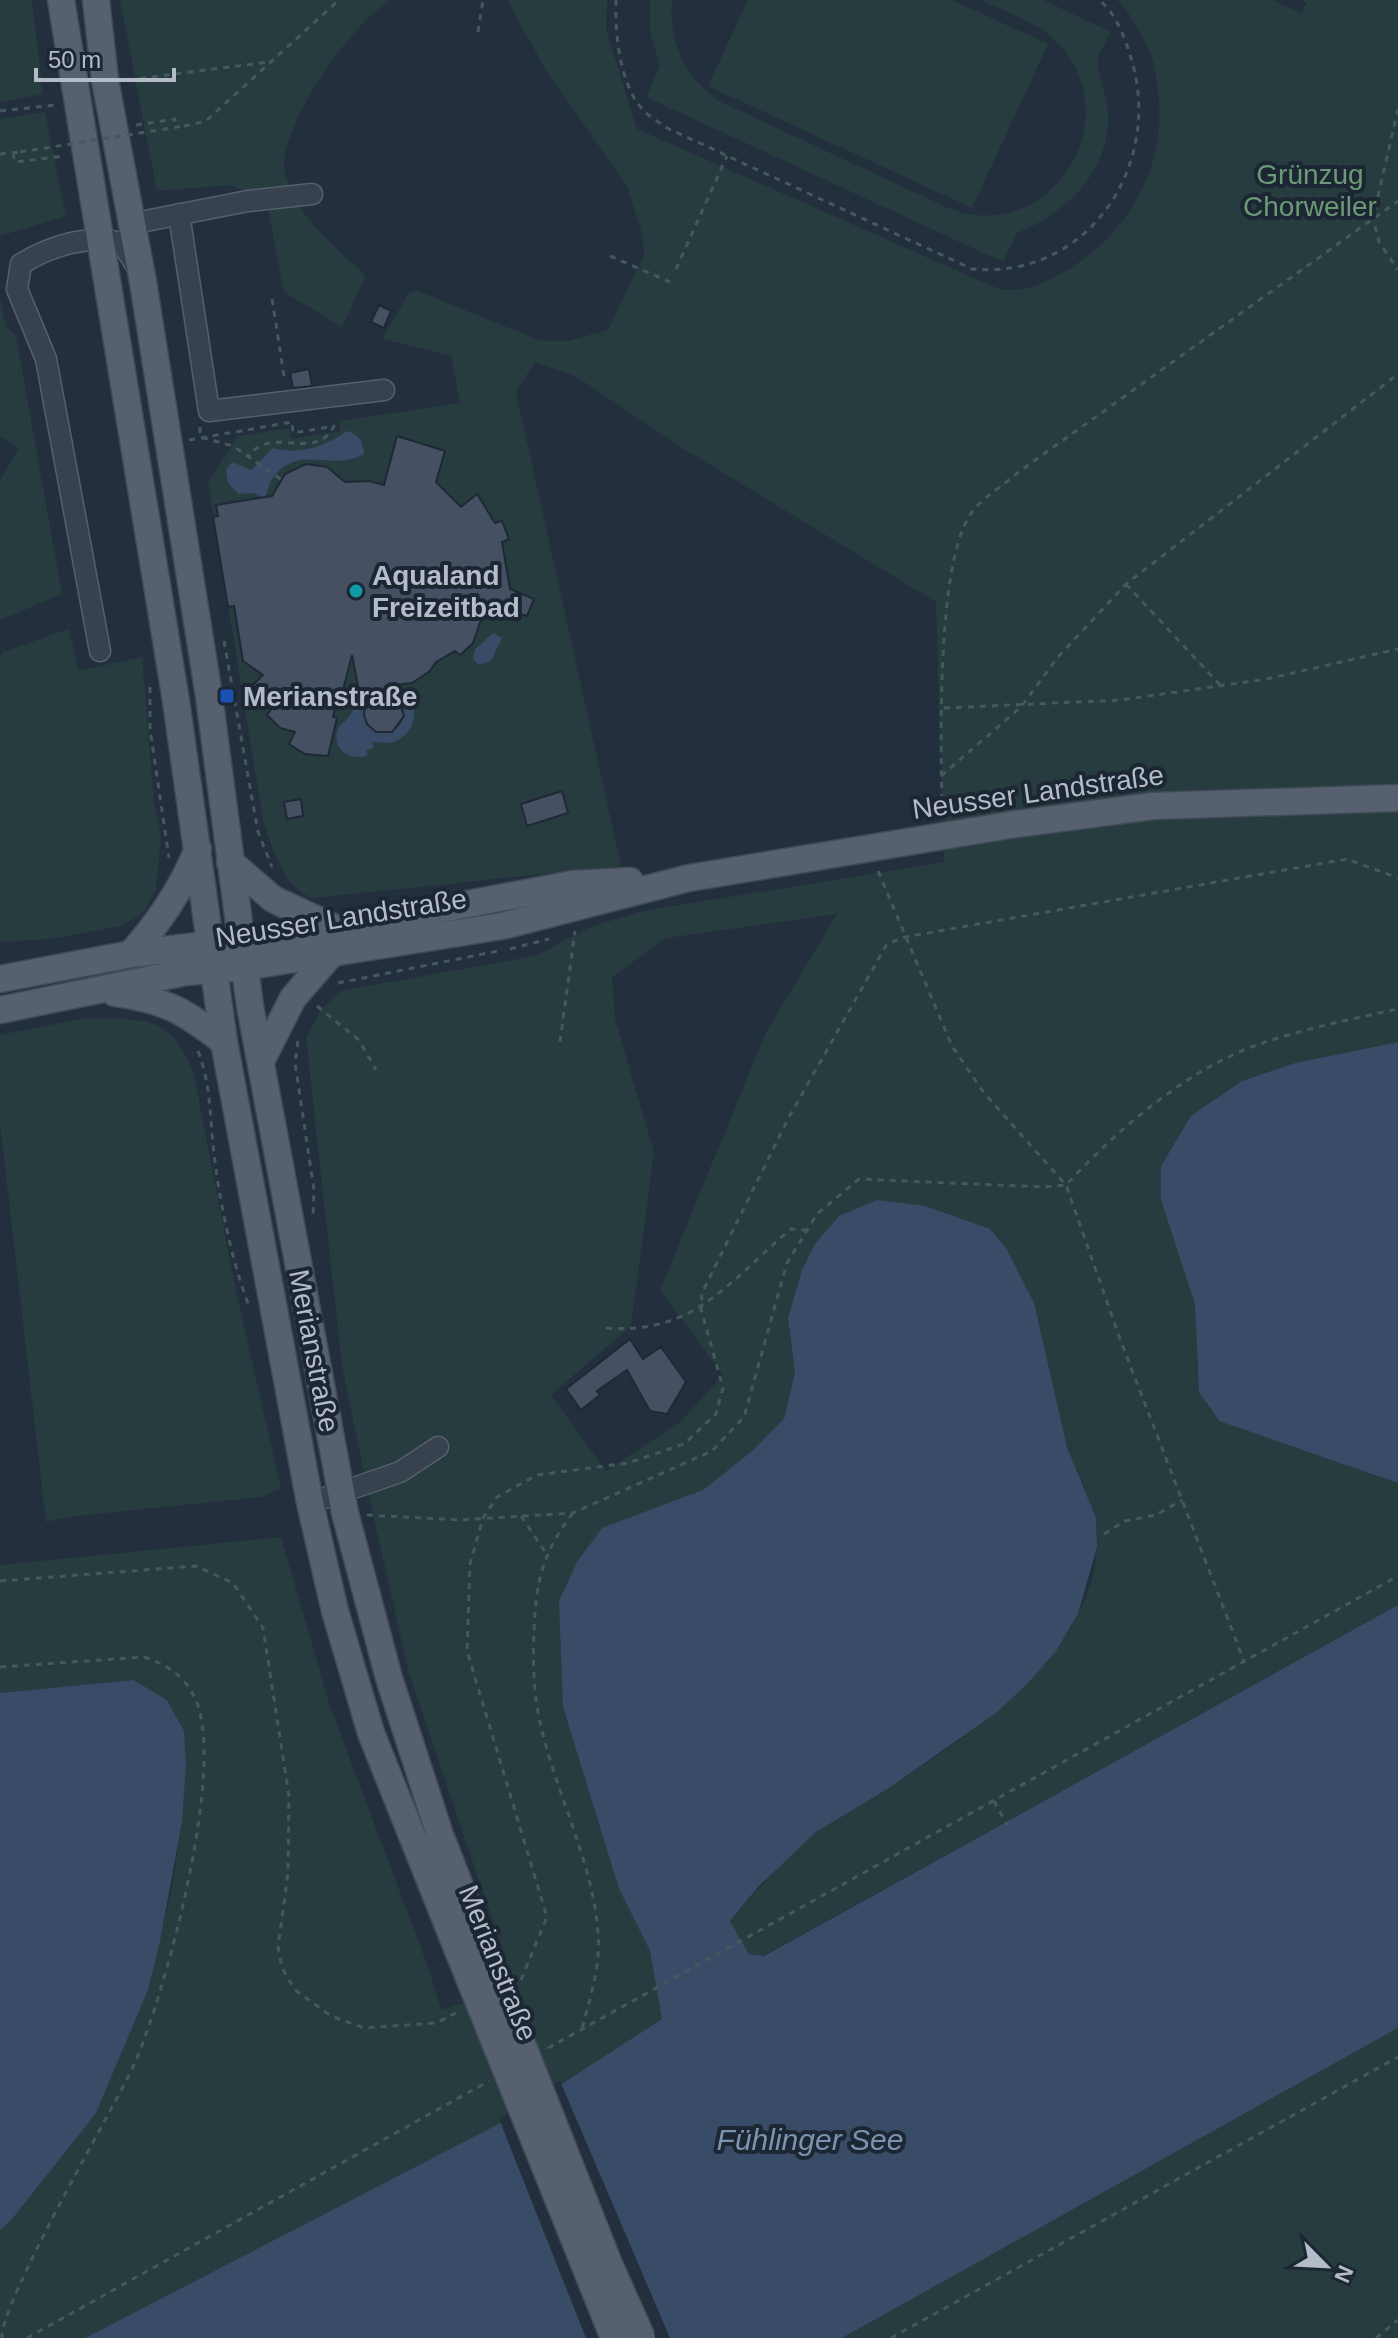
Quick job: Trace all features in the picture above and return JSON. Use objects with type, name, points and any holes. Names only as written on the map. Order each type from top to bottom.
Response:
[{"type":"main road","name":"Merianstraße","points":[[61,0],[198,849],[224,1042],[310,1503],[335,1611],[371,1733],[472,1952],[642,2338]]},
{"type":"main road","name":"Merianstraße","points":[[96,0],[105,80],[143,282],[209,696],[243,955],[389,1678],[440,1835],[472,1952],[614,2338]]},
{"type":"main road","name":"Neusser Landstraße","points":[[0,979],[131,954],[214,958],[243,955],[334,941],[573,884],[689,878],[942,836],[1153,806],[1398,798]]},
{"type":"main road","points":[[131,954],[162,918],[184,882],[198,849]]},
{"type":"main road","points":[[230,862],[273,899],[334,941],[293,998],[262,1059]]},
{"type":"main road","name":"Neusser Landstraße","points":[[0,1010],[186,972],[214,958]]},
{"type":"main road","points":[[95,990],[157,999],[186,1011],[224,1042]]},
{"type":"street","points":[[130,224],[248,201],[312,194]]},
{"type":"street","points":[[179,214],[209,411],[288,399],[384,390]]},
{"type":"street","points":[[100,651],[46,359],[17,289],[21,264],[44,250],[100,239],[122,243],[143,282]]},
{"type":"street","points":[[310,1503],[400,1472],[438,1447]]},
{"type":"path","points":[[0,154],[206,121],[339,0]]},
{"type":"path","points":[[478,32],[483,0]]},
{"type":"path","points":[[616,0],[618,45],[628,80],[641,108],[667,128],[972,269],[998,271],[1021,268],[1048,257],[1095,223],[1124,183],[1134,158],[1140,125],[1139,94],[1133,63],[1125,38],[1099,0]]},
{"type":"path","points":[[125,81],[268,62]]},
{"type":"path","points":[[0,111],[55,105],[57,117]]},
{"type":"path","points":[[1398,109],[1373,218],[1379,242],[1398,270]]},
{"type":"path","points":[[140,124],[175,119],[176,125]]},
{"type":"path","points":[[62,143],[65,168]]},
{"type":"path","points":[[13,153],[15,162],[64,156]]},
{"type":"path","points":[[676,269],[727,155]]},
{"type":"path","points":[[942,836],[941,776],[951,575],[970,514],[1020,471],[1398,201]]},
{"type":"path","points":[[610,256],[670,282]]},
{"type":"path","points":[[248,457],[255,448],[271,440],[303,446],[319,443],[334,426],[293,433],[272,299]]},
{"type":"path","points":[[941,776],[1021,707],[1058,657],[1126,584],[1398,374]]},
{"type":"path","points":[[200,437],[199,429],[209,411]]},
{"type":"path","points":[[185,441],[292,422]]},
{"type":"path","points":[[200,437],[233,446],[282,480]]},
{"type":"path","points":[[1126,584],[1221,686]]},
{"type":"path","points":[[944,708],[1021,707],[1121,700],[1267,679],[1398,649]]},
{"type":"path","points":[[149,677],[150,729],[169,866]]},
{"type":"path","points":[[521,1981],[547,1917],[467,1651],[470,1564],[483,1518],[497,1497],[537,1475],[642,1459],[684,1444],[716,1414],[723,1388],[701,1309],[702,1293],[789,1117],[887,944],[905,937],[1347,859],[1398,878]]},
{"type":"path","points":[[891,866],[877,868],[952,1046],[984,1093],[1066,1185],[1244,1661]]},
{"type":"path","points":[[333,985],[534,944],[582,926]]},
{"type":"path","points":[[560,1042],[575,928]]},
{"type":"path","points":[[310,1017],[321,998]]},
{"type":"path","points":[[316,1006],[359,1040],[376,1070]]},
{"type":"path","points":[[351,1491],[365,1515],[483,1518],[573,1513],[712,1451],[744,1417],[787,1263],[817,1214],[859,1179],[1043,1187],[1066,1185],[1089,1160],[1203,1072],[1253,1046],[1398,1009]]},
{"type":"path","points":[[303,1029],[295,1063],[314,1190],[313,1221]]},
{"type":"path","points":[[606,1328],[641,1331],[701,1309],[791,1229],[807,1230]]},
{"type":"path","points":[[1104,1534],[1125,1521],[1156,1515],[1182,1500]]},
{"type":"path","points":[[573,1513],[547,1554],[536,1585],[533,1668],[539,1721],[592,1894],[598,1935],[594,1982],[582,2029]]},
{"type":"path","points":[[521,1516],[547,1554]]},
{"type":"path","points":[[0,1581],[196,1566],[233,1583],[263,1628],[289,1796],[288,1873],[278,1947],[282,1968],[295,1990],[331,2016],[364,2028],[436,2023],[465,2009]]},
{"type":"path","points":[[541,2052],[1398,1576]]},
{"type":"path","points":[[0,1667],[144,1657],[162,1662],[180,1676],[195,1698],[204,1734],[203,1798],[178,1927],[135,2063],[103,2128],[37,2246],[13,2299],[2,2338]]},
{"type":"path","points":[[994,1801],[1007,1825]]},
{"type":"path","points":[[891,2338],[1398,2057]]},
{"type":"path","points":[[27,2338],[499,2075]]},
{"type":"path","points":[[1376,2338],[1398,2320]]},
{"type":"green space","points":[[0,0],[32,0],[43,94],[0,102]]},
{"type":"green space","points":[[120,0],[390,0],[357,29],[324,73],[296,121],[284,163],[291,190],[312,224],[366,276],[342,327],[284,292],[265,193],[251,195],[232,185],[157,191]]},
{"type":"green space","name":"Grünzug Chorweiler","points":[[507,0],[607,0],[606,30],[637,129],[999,289],[1016,290],[1062,273],[1106,240],[1124,220],[1149,172],[1159,119],[1154,69],[1145,41],[1117,0],[1273,0],[1301,13],[1308,0],[1398,0],[1398,1042],[1295,1063],[1242,1081],[1161,1200],[1195,1302],[1198,1379],[1208,1407],[1219,1421],[1398,1483],[1398,1605],[763,1956],[749,1954],[730,1921],[814,1834],[957,1742],[1022,1688],[1051,1656],[1074,1623],[1090,1586],[1097,1547],[1094,1517],[1067,1446],[1038,1326],[1019,1275],[990,1229],[815,1244],[802,1270],[788,1318],[795,1372],[784,1419],[752,1451],[703,1490],[659,1509],[563,1707],[619,1889],[650,1951],[663,2019],[506,2120],[85,2338],[0,2338],[0,2230],[96,2113],[148,1990],[172,1888],[182,1822],[133,1680],[0,1693],[0,1565],[281,1537],[330,1706],[427,1964],[441,2010],[515,1987],[409,1673],[342,1365],[306,1038],[320,1011],[340,991],[535,956],[590,927],[643,911],[944,862],[936,602],[684,449],[575,376],[535,362],[516,392],[621,866],[313,898],[294,886],[280,865],[263,820],[208,482],[238,436],[289,428],[291,439],[340,431],[340,421],[460,403],[451,356],[382,339],[409,293],[418,291],[541,341],[567,341],[608,330],[644,256],[643,237],[627,186],[547,72]],"holes":[[[837,914],[767,1030],[660,1290],[723,1375],[680,1422],[606,1471],[551,1395],[631,1326],[654,1152],[615,1019],[612,977],[666,938]]]},
{"type":"green space","points":[[650,0],[672,0],[673,30],[681,57],[697,81],[719,101],[948,208],[985,216],[1019,210],[1047,193],[1069,169],[1082,139],[1086,106],[1077,72],[1056,41],[1030,22],[981,0],[1043,0],[1111,32],[1098,60],[1108,113],[1102,153],[1082,187],[1068,202],[1053,214],[1017,233],[1003,262],[646,97],[660,66],[650,31]]},
{"type":"green space","points":[[748,0],[952,0],[1048,44],[972,208],[708,86]]},
{"type":"green space","points":[[45,112],[66,216],[0,236],[0,119]]},
{"type":"green space","points":[[0,299],[6,327],[16,336],[62,594],[0,620],[0,481],[19,448],[0,436]]},
{"type":"green space","points":[[69,629],[79,671],[142,657],[154,802],[161,836],[156,889],[144,912],[122,926],[50,939],[0,942],[0,658],[3,652]]},
{"type":"green space","points":[[80,1019],[144,1021],[164,1029],[179,1044],[193,1070],[236,1291],[281,1489],[261,1497],[67,1517],[46,1522],[0,1123],[0,1035]]},
{"type":"green space","points":[[1398,2028],[1398,2338],[842,2338]]},
{"type":"water","points":[[347,431],[360,439],[364,454],[339,461],[303,460],[291,463],[271,481],[264,498],[253,493],[239,494],[228,483],[226,470],[232,462],[251,470],[273,448],[293,451],[312,448]]},
{"type":"water","points":[[493,633],[502,638],[491,661],[479,665],[473,659],[475,649]]},
{"type":"water","points":[[400,685],[412,700],[414,709],[412,725],[407,733],[391,743],[372,742],[374,747],[362,757],[344,752],[336,736],[351,714],[361,691],[370,694],[366,710],[372,729],[388,732],[402,722],[404,709],[392,690]]},
{"type":"water","points":[[1398,1042],[1398,1483],[1219,1421],[1199,1392],[1195,1304],[1161,1200],[1161,1166],[1191,1116],[1242,1081],[1295,1063]]},
{"type":"water","name":"Fühlinger See","points":[[877,1200],[925,1206],[990,1229],[1006,1248],[1034,1303],[1067,1447],[1096,1518],[1097,1547],[1078,1614],[1056,1651],[1028,1683],[996,1713],[892,1786],[816,1832],[759,1886],[730,1921],[749,1954],[764,1956],[1398,1605],[1398,2028],[842,2338],[85,2338],[506,2120],[662,2019],[650,1951],[619,1889],[563,1707],[559,1601],[577,1562],[602,1528],[703,1490],[752,1451],[784,1419],[795,1372],[788,1318],[802,1270],[815,1244],[839,1216]]},
{"type":"water","points":[[133,1680],[167,1700],[184,1731],[186,1765],[182,1822],[160,1941],[148,1990],[96,2113],[0,2230],[0,1693]]},
{"type":"pier","points":[[560,2081],[670,2338],[586,2338],[499,2119]]},
{"type":"building","points":[[379,305],[391,311],[384,328],[371,322]]},
{"type":"building","points":[[309,369],[312,386],[293,388],[290,373]]},
{"type":"building","name":"Aqualand Freizeitbad","points":[[397,436],[445,451],[436,482],[461,507],[477,494],[495,523],[502,521],[509,539],[502,542],[510,589],[534,599],[527,616],[487,602],[473,643],[460,655],[455,651],[436,662],[430,671],[412,683],[393,685],[404,716],[392,732],[376,732],[367,724],[364,715],[366,690],[359,691],[352,655],[342,694],[338,695],[333,717],[337,718],[328,756],[305,754],[289,744],[295,732],[280,728],[267,715],[275,704],[262,698],[253,685],[263,675],[243,661],[234,606],[228,607],[213,517],[218,516],[216,505],[272,496],[285,474],[306,464],[327,467],[345,482],[369,481],[384,485]]},
{"type":"building","points":[[562,791],[568,813],[527,826],[521,804]]},
{"type":"building","points":[[301,799],[303,816],[287,819],[284,802]]},
{"type":"building","points":[[630,1339],[643,1359],[661,1347],[686,1382],[667,1414],[650,1411],[627,1370],[597,1391],[600,1395],[581,1410],[566,1389]]},
{"type":"place","name":"Aqualand Freizeitbad","points":[[356,591]]},
{"type":"place","name":"Merianstraße","points":[[227,696]]}]
